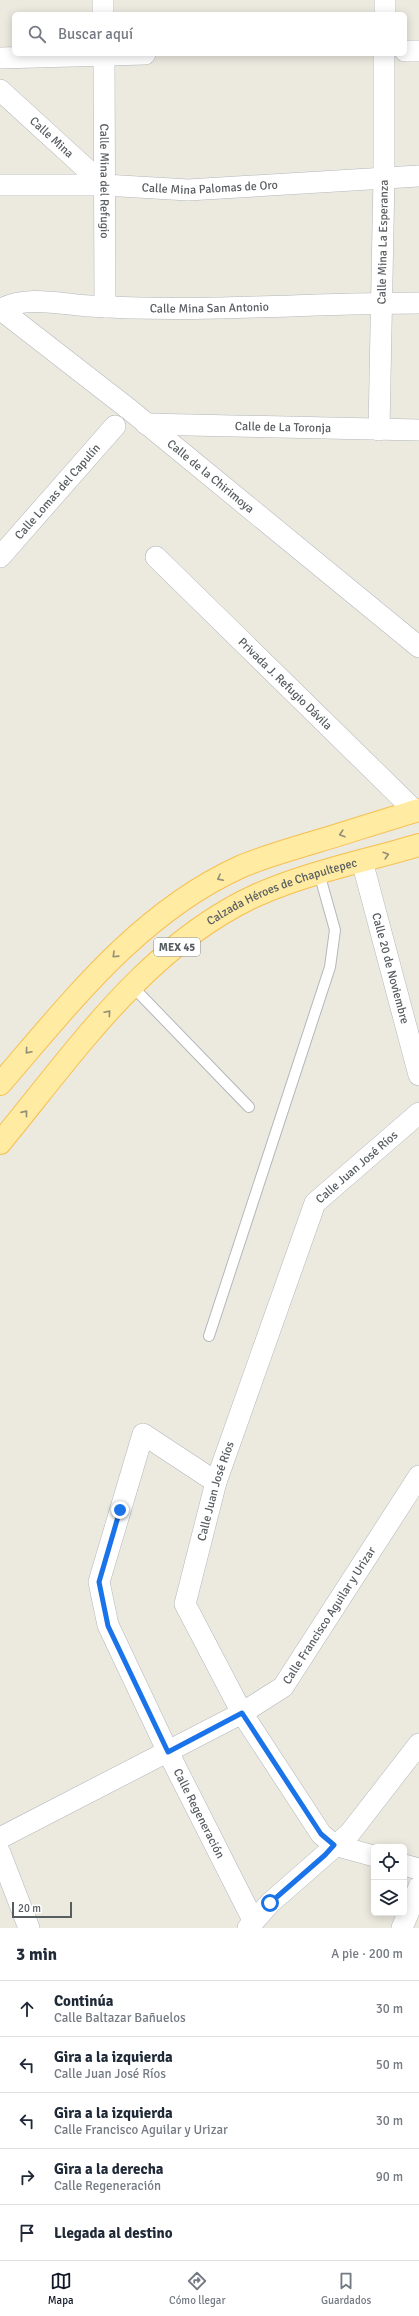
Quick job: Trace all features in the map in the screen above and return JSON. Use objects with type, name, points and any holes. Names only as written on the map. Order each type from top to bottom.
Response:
[{"type":"main road","name":"MEX 45","points":[[0,1084],[95,974],[138,933],[208,884],[241,867],[277,853],[417,811]]},
{"type":"main road","name":"Calzada Héroes de Chapultepec","points":[[0,1143],[132,986],[183,941],[231,909],[264,892],[319,873],[419,845]]},
{"type":"street","points":[[103,0],[103,12]]},
{"type":"street","points":[[385,0],[385,12]]},
{"type":"street","points":[[407,51],[419,51]]},
{"type":"street","points":[[0,58],[52,56]]},
{"type":"street","name":"Calle Mina del Refugio","points":[[104,56],[105,307]]},
{"type":"street","name":"Calle Mina La Esperanza","points":[[379,430],[384,177],[384,56]]},
{"type":"street","name":"Calle Mina","points":[[0,90],[104,185]]},
{"type":"street","name":"Calle Mina Palomas de Oro","points":[[0,185],[104,185],[188,190],[419,176]]},
{"type":"street","name":"Calle Mina San Antonio","points":[[0,310],[22,302],[105,307],[228,308],[419,302]]},
{"type":"street","name":"Calle de la Chirimoya","points":[[0,310],[146,424],[419,647]]},
{"type":"street","name":"Calle de La Toronja","points":[[146,424],[419,430]]},
{"type":"street","name":"Calle Lomas del Capulín","points":[[0,557],[115,426]]},
{"type":"street","name":"Privada J. Refugio Dávila","points":[[156,557],[417,811]]},
{"type":"street","name":"Calle 20 de Noviembre","points":[[362,862],[419,1075]]},
{"type":"street","name":"Calle Juan José Ríos","points":[[371,1855],[334,1845],[321,1834],[242,1713],[185,1604],[216,1482],[315,1204],[419,1113]]},
{"type":"street","name":"Calle Regeneración","points":[[216,1482],[143,1434],[99,1582],[108,1626],[251,1924]]},
{"type":"street","name":"Calle Francisco Aguilar y Urizar","points":[[0,1838],[242,1713],[283,1687],[419,1476]]},
{"type":"street","points":[[251,1924],[334,1845],[350,1833],[419,1744]]},
{"type":"street","points":[[0,1853],[29,1928]]},
{"type":"street","points":[[407,1866],[419,1869]]},
{"type":"street","points":[[402,1928],[419,1887]]},
{"type":"lane","points":[[208,1336],[330,967],[335,930],[319,873]]},
{"type":"lane","points":[[132,986],[249,1107]]},
{"type":"route","points":[[120,1510],[99,1582],[108,1626],[168,1752],[242,1713],[288,1781],[321,1834],[334,1845],[325,1855],[270,1903]]}]
